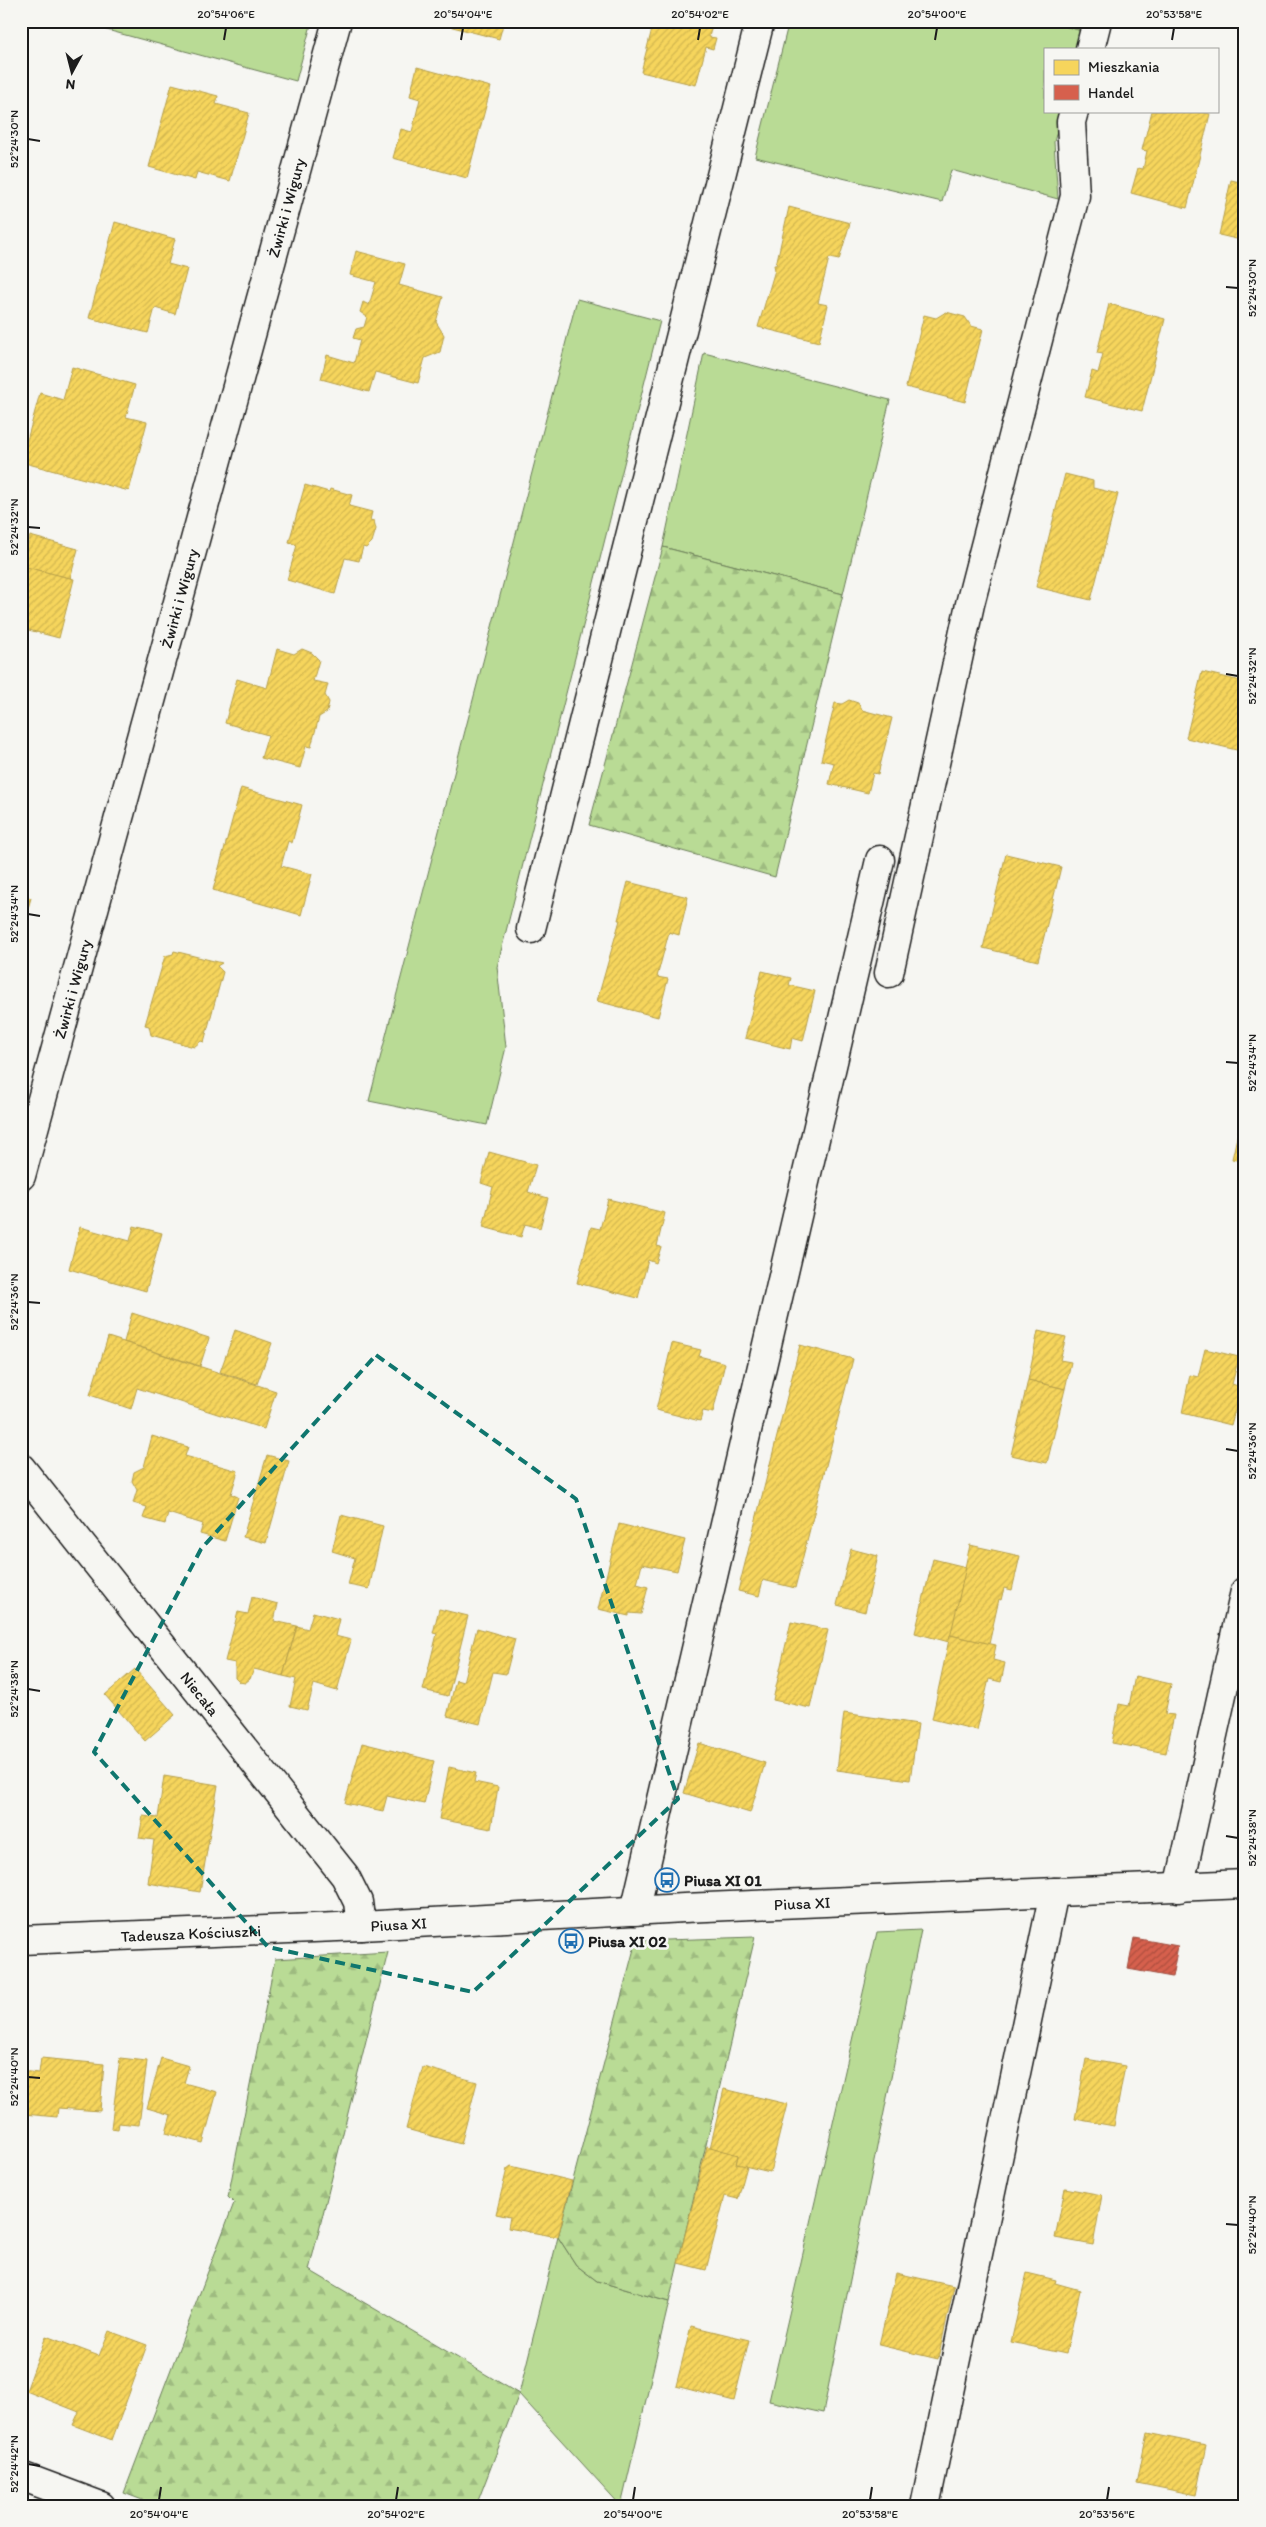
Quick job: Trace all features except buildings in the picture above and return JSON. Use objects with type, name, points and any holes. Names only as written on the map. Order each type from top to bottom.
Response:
[{"type":"street","name":"Żwirki i Wigury","points":[[21,1176],[337,21]]},
{"type":"street","points":[[531,929],[760,21]]},
{"type":"street","points":[[1090,48],[1097,21]]},
{"type":"street","points":[[889,973],[970,604],[1075,196],[1071,122],[1074,112]]},
{"type":"street","points":[[635,1911],[880,860]]},
{"type":"street","name":"Niecała","points":[[21,1468],[346,1876],[358,1902],[362,1926]]},
{"type":"street","points":[[1179,1888],[1245,1592]]},
{"type":"street","name":"Piusa XI","points":[[362,1926],[635,1911],[1245,1884]]},
{"type":"street","points":[[925,2506],[1054,1892]]},
{"type":"street","name":"Tadeusza Kościuszki","points":[[21,1940],[362,1926]]},
{"type":"street","points":[[21,2476],[101,2506]]},
{"type":"highlighted area","points":[[376,1355],[576,1499],[678,1799],[473,1992],[268,1947],[94,1752],[201,1549]]},
{"type":"green space","points":[[94,21],[312,21],[296,81],[92,26]]},
{"type":"green space","points":[[789,21],[1047,21],[1082,31],[1078,48],[1044,48],[1044,112],[1062,112],[1054,142],[1058,199],[951,170],[942,202],[755,157]]},
{"type":"green space","points":[[1047,21],[1085,21],[1082,31]]},
{"type":"green space","points":[[577,299],[660,321],[497,967],[506,1047],[487,1125],[369,1101]]},
{"type":"green space","points":[[704,353],[890,400],[843,594],[663,547]]},
{"type":"green space","points":[[663,547],[843,594],[775,877],[589,825]]},
{"type":"green space","points":[[921,1930],[823,2413],[769,2401],[877,1932]]},
{"type":"green space","points":[[755,1937],[669,2302],[597,2281],[576,2265],[558,2237],[636,1941]]},
{"type":"green space","points":[[388,1952],[309,2270],[519,2394],[476,2506],[158,2506],[124,2493],[234,2203],[228,2197],[275,1959]]},
{"type":"green space","points":[[558,2237],[576,2265],[597,2281],[669,2302],[621,2506],[519,2394]]},
{"type":"place","name":"Piusa XI 01","points":[[667,1880]]},
{"type":"place","name":"Piusa XI 02","points":[[571,1941]]}]
